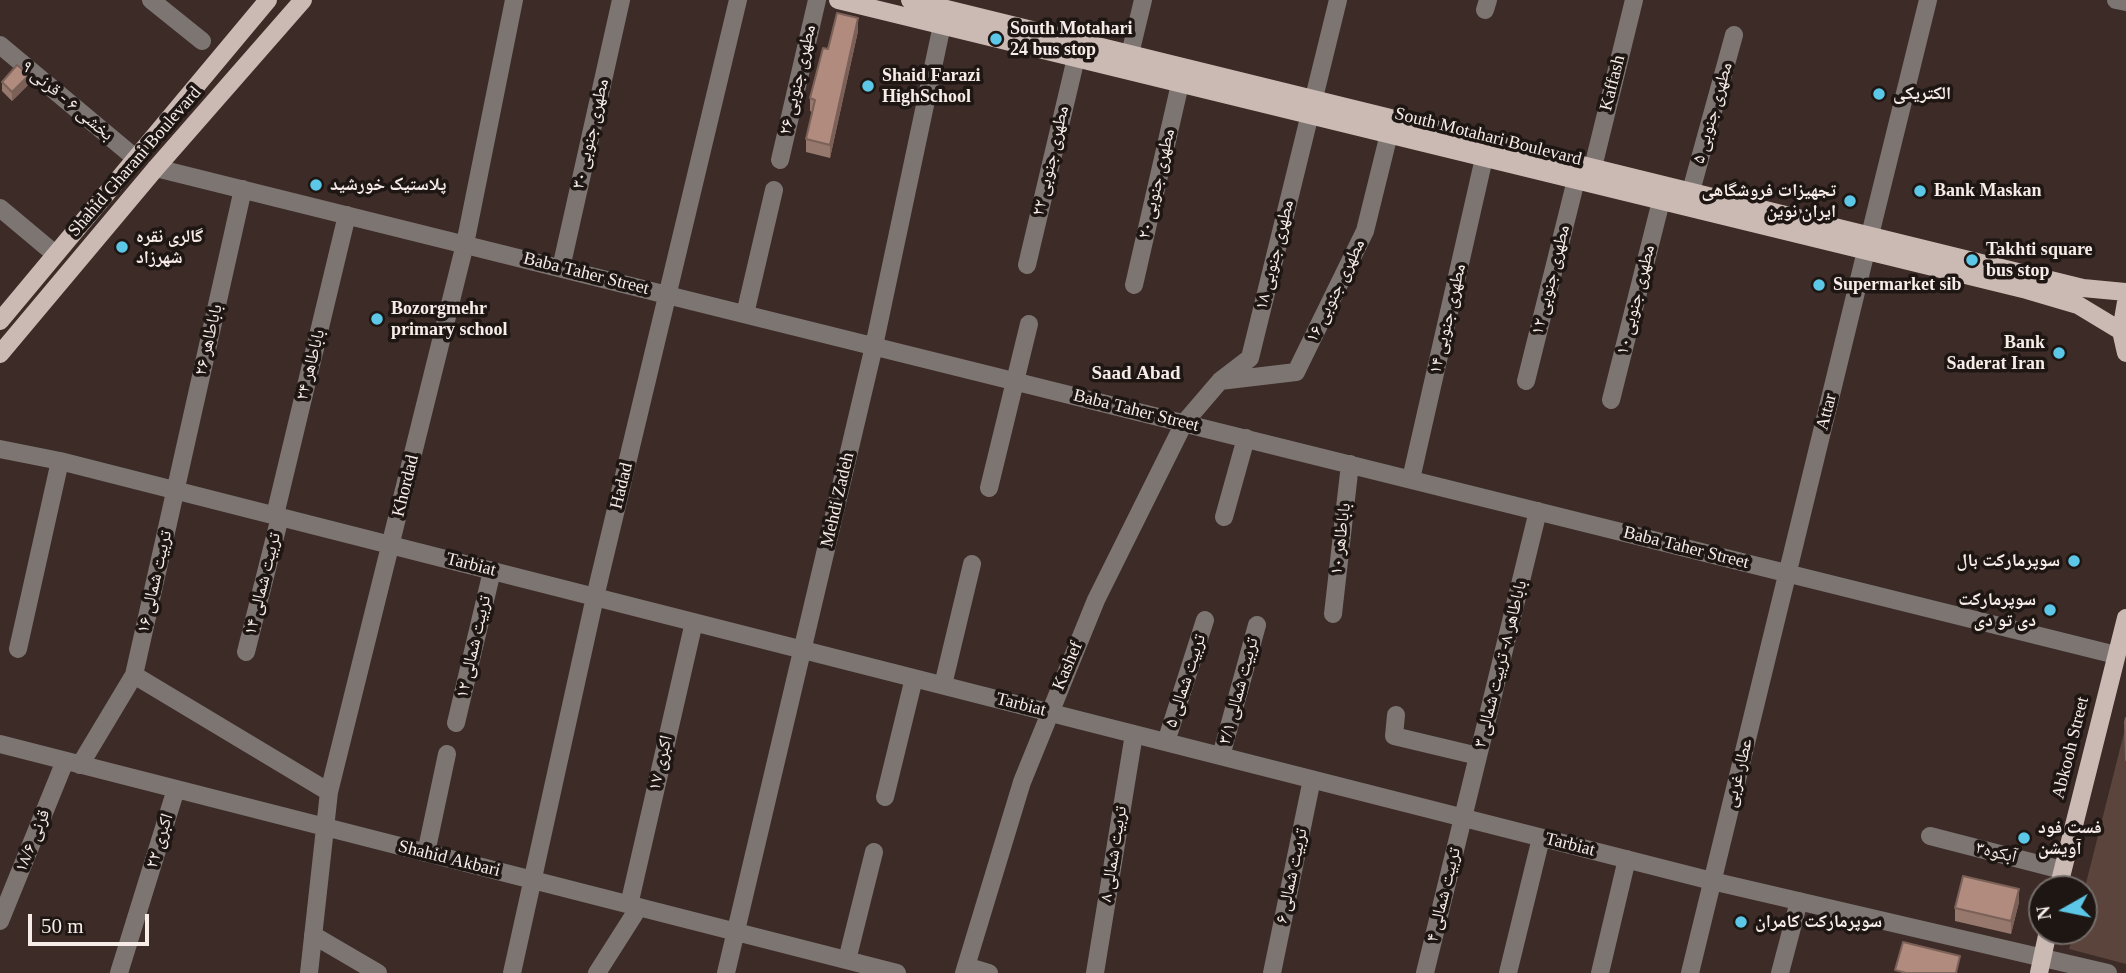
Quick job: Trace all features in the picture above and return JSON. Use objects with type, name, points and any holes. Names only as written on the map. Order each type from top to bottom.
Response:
[{"type":"main road","name":"Shahid Gharani Boulevard","points":[[0,321],[268,0]]},
{"type":"main road","name":"Shahid Gharani Boulevard","points":[[0,354],[156,168],[303,0]]},
{"type":"main road","name":"South Motahari Boulevard","points":[[838,0],[945,11],[1130,54],[1312,107],[1389,134],[1661,201],[2083,288],[2126,292]]},
{"type":"main road","name":"South Motahari Boulevard","points":[[909,0],[1076,58],[1180,84],[1312,107],[1691,191],[2078,305],[2121,331]]},
{"type":"main road","points":[[2126,302],[2121,331],[2126,354]]},
{"type":"main road","name":"Abkooh Street","points":[[2061,875],[2126,618]]},
{"type":"main road","points":[[2040,965],[2045,945]]},
{"type":"street","points":[[151,0],[202,41]]},
{"type":"street","name":"Khordad","points":[[309,973],[329,792],[465,244],[514,0]]},
{"type":"street","name":"مطهری جنوبی ۳۰","points":[[561,268],[621,0]]},
{"type":"street","name":"Hadad","points":[[512,973],[535,881],[595,597],[738,0]]},
{"type":"street","name":"مطهری جنوبی ۲۶","points":[[780,160],[817,0]]},
{"type":"street","points":[[1130,54],[1143,0]]},
{"type":"street","name":"مطهری جنوبی ۱۸","points":[[1220,381],[1250,358],[1338,0]]},
{"type":"street","name":"Kaffash","points":[[1592,167],[1634,0]]},
{"type":"street","name":"Attar","points":[[1788,573],[1928,0]]},
{"type":"street","points":[[2116,0],[2126,2]]},
{"type":"street","name":"Mehdi Zadeh","points":[[726,973],[874,346],[945,11]]},
{"type":"street","name":"مطهری جنوبی ۵","points":[[1691,191],[1734,35]]},
{"type":"street","name":"بخشی ۶ - قرنی ۹","points":[[0,45],[134,158]]},
{"type":"street","name":"مطهری جنوبی ۲۲","points":[[1027,265],[1076,58]]},
{"type":"street","name":"مطهری جنوبی ۲۰","points":[[1134,285],[1180,84]]},
{"type":"street","name":"مطهری جنوبی ۱۶","points":[[1220,381],[1296,372],[1365,231],[1389,134]]},
{"type":"street","name":"مطهری جنوبی ۱۴","points":[[1411,479],[1484,158]]},
{"type":"street","name":"Baba Taher Street","points":[[156,168],[2116,655]]},
{"type":"street","name":"مطهری جنوبی ۱۲","points":[[1526,381],[1576,180]]},
{"type":"street","name":"باباطاهر ۲۶","points":[[176,490],[243,189]]},
{"type":"street","points":[[745,314],[774,190]]},
{"type":"street","name":"مطهری جنوبی ۱۰","points":[[1611,400],[1661,201]]},
{"type":"street","points":[[0,208],[55,254]]},
{"type":"street","name":"باباطاهر ۲۴","points":[[277,516],[347,215]]},
{"type":"street","points":[[989,488],[1029,324]]},
{"type":"street","name":"Kashef","points":[[965,969],[1022,782],[1096,600],[1184,423],[1220,381]]},
{"type":"street","points":[[1224,517],[1246,438]]},
{"type":"street","name":"Tarbiat","points":[[0,449],[176,490],[1798,901],[2040,965],[2108,973]]},
{"type":"street","points":[[18,649],[60,461]]},
{"type":"street","name":"باباطاهر ۱۰","points":[[1332,614],[1350,464]]},
{"type":"street","name":"تربیت شمالی ۱۶","points":[[73,763],[134,675],[176,490]]},
{"type":"street","name":"باباطاهر ۸- تربیت شمالی ۳","points":[[1463,818],[1538,511]]},
{"type":"street","name":"تربیت شمالی ۱۴","points":[[246,652],[277,516]]},
{"type":"street","points":[[943,685],[972,564]]},
{"type":"street","name":"تربیت شمالی ۱۲","points":[[456,723],[492,570]]},
{"type":"street","name":"عطار غربی","points":[[1690,973],[1788,573]]},
{"type":"street","name":"تربیت شمالی ۵","points":[[1166,742],[1205,620]]},
{"type":"street","name":"اکبری ۱۷","points":[[597,973],[634,906],[694,622]]},
{"type":"street","name":"تربیت شمالی ۳/۱","points":[[1221,756],[1257,625]]},
{"type":"street","points":[[134,675],[329,792]]},
{"type":"street","points":[[885,797],[914,678]]},
{"type":"street","points":[[1396,715],[1394,736],[1478,756]]},
{"type":"street","name":"تربیت شمالی ۸","points":[[1095,973],[1133,734]]},
{"type":"street","name":"Shahid Akbari","points":[[0,744],[897,973]]},
{"type":"street","points":[[426,853],[447,754]]},
{"type":"street","name":"قرنی ۱۸/۶","points":[[0,921],[73,763]]},
{"type":"street","name":"تربیت شمالی ۶","points":[[1272,973],[1312,779]]},
{"type":"street","name":"اکبری ۲۲","points":[[119,973],[176,789]]},
{"type":"street","name":"تربیت شمالی ۴","points":[[1425,973],[1463,818]]},
{"type":"street","name":"آبکوه۳","points":[[1930,836],[2062,870]]},
{"type":"street","points":[[1508,973],[1541,838]]},
{"type":"street","points":[[847,960],[874,852]]},
{"type":"street","points":[[1600,973],[1627,859]]},
{"type":"street","points":[[1780,973],[1798,901]]},
{"type":"street","points":[[313,934],[378,973]]},
{"type":"street","points":[[965,969],[989,973]]},
{"type":"shaded area","points":[[2126,725],[2126,964],[2069,949],[2070,945],[2098,945],[2098,875],[2088,875]]},
{"type":"building","points":[[837,13],[858,18],[830,145],[806,139],[815,100],[810,98],[823,48],[828,49]]},
{"type":"building","points":[[17,65],[29,75],[12,92],[2,82]]},
{"type":"building","points":[[1963,876],[2019,889],[2011,921],[1955,908]]},
{"type":"building","points":[[1903,942],[1960,956],[1956,973],[1906,973],[1895,970]]},
{"type":"place","name":"South Motahari 24 bus stop","points":[[996,39]]},
{"type":"place","name":"Shaid Farazi HighSchool","points":[[868,86]]},
{"type":"place","name":"الکتریکی","points":[[1879,94]]},
{"type":"place","name":"پلاستیک خورشید","points":[[316,185]]},
{"type":"place","name":"Bank Maskan","points":[[1920,191]]},
{"type":"place","name":"تجهیزات فروشگاهی ایران نوین","points":[[1850,201]]},
{"type":"place","name":"گالری نقره شهرزاد","points":[[122,247]]},
{"type":"place","name":"Takhti square bus stop","points":[[1972,260]]},
{"type":"place","name":"Supermarket sib","points":[[1819,285]]},
{"type":"place","name":"Bozorgmehr primary school","points":[[377,319]]},
{"type":"place","name":"Bank Saderat Iran","points":[[2059,353]]},
{"type":"place","name":"سوپرمارکت بال","points":[[2074,561]]},
{"type":"place","name":"سوپرمارکت دی تو دی","points":[[2050,610]]},
{"type":"place","name":"فست فود آویشن","points":[[2024,838]]},
{"type":"place","name":"سوپرمارکت کامران","points":[[1741,922]]},
{"type":"district","name":"Saad Abad","points":[[1136,374]]}]
